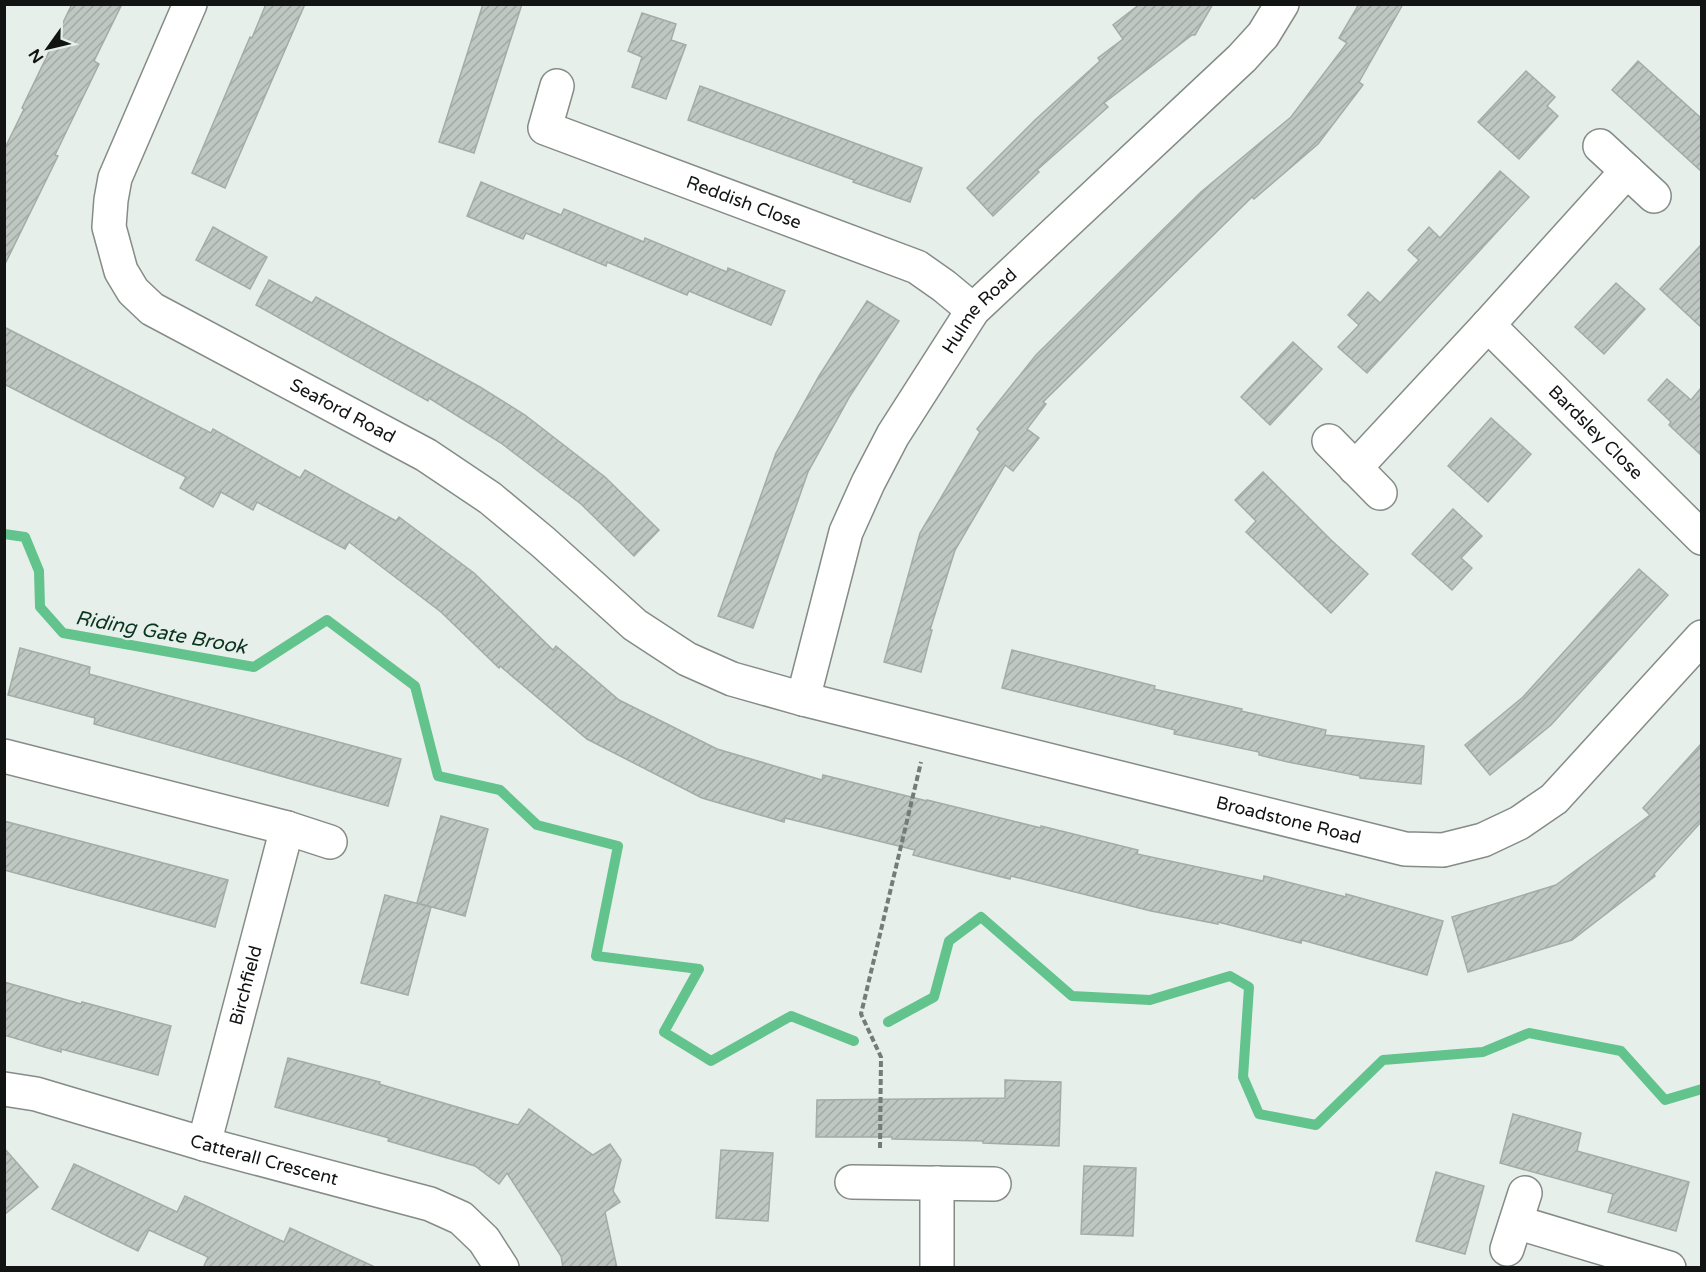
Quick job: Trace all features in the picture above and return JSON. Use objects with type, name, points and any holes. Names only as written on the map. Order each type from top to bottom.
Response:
[{"type":"street","name":"Seaford Road","points":[[190,4],[115,178],[109,227],[121,271],[134,291],[152,309],[426,455],[490,498],[543,542],[635,625],[687,659],[732,679],[803,699]]},
{"type":"street","name":"Hulme Road","points":[[803,699],[850,522],[893,435],[973,310],[1242,58],[1263,35],[1282,4]]},
{"type":"street","name":"Reddish Close","points":[[557,86],[545,128],[917,267],[973,310]]},
{"type":"street","points":[[1600,146],[1654,196]]},
{"type":"street","points":[[1356,468],[1627,171]]},
{"type":"street","name":"Bardsley Close","points":[[1488,326],[1701,538]]},
{"type":"street","points":[[1329,441],[1380,493]]},
{"type":"street","name":"Broadstone Road","points":[[803,699],[1405,849],[1443,850],[1483,840],[1519,823],[1554,799],[1701,638]]},
{"type":"street","points":[[4,756],[287,828],[330,842]]},
{"type":"street","name":"Birchfield","points":[[204,1144],[287,828]]},
{"type":"street","name":"Catterall Crescent","points":[[4,1089],[36,1094],[204,1144],[430,1204],[461,1218],[484,1240],[502,1268]]},
{"type":"street","points":[[866,1182],[994,1184]]},
{"type":"street","points":[[937,1183],[937,1268]]},
{"type":"street","points":[[1516,1222],[1669,1268]]},
{"type":"path","points":[[866,1182],[881,1057],[861,1014],[929,730]]},
{"type":"building","points":[[72,4],[122,4],[94,61],[99,64],[55,155],[58,156],[4,266],[4,150]]},
{"type":"building","points":[[266,4],[305,4],[225,188],[192,173]]},
{"type":"building","points":[[483,4],[522,4],[474,153],[439,142]]},
{"type":"building","points":[[1140,4],[1213,4],[1195,35],[1104,103],[1108,107],[1037,170],[1039,172],[993,216],[967,188],[1035,120],[1100,61],[1098,58],[1123,39],[1113,25]]},
{"type":"building","points":[[1359,4],[1403,4],[1359,82],[1363,85],[1318,144],[1254,199],[1252,197],[1043,402],[1046,404],[1027,429],[1039,438],[1013,471],[1005,465],[955,550],[930,630],[932,630],[921,672],[884,662],[920,533],[980,432],[977,429],[1036,355],[1201,192],[1291,117],[1347,43],[1339,38]]},
{"type":"building","points":[[642,13],[676,24],[671,40],[686,45],[666,99],[632,87],[642,57],[628,51]]},
{"type":"building","points":[[1638,61],[1701,118],[1701,171],[1612,90]]},
{"type":"building","points":[[1526,71],[1555,97],[1547,106],[1558,116],[1519,159],[1478,122]]},
{"type":"building","points":[[700,86],[922,168],[910,202],[688,120]]},
{"type":"building","points":[[1500,171],[1529,197],[1367,373],[1338,347],[1359,325],[1348,315],[1368,292],[1380,303],[1419,260],[1408,250],[1429,227],[1440,238]]},
{"type":"building","points":[[481,182],[561,215],[564,209],[644,242],[645,238],[727,272],[728,268],[785,291],[771,325],[689,291],[687,295],[607,262],[606,266],[526,233],[523,239],[467,216]]},
{"type":"building","points":[[213,227],[267,257],[250,289],[196,260]]},
{"type":"building","points":[[1701,245],[1701,327],[1660,289]]},
{"type":"building","points":[[269,280],[312,303],[316,297],[480,387],[525,415],[605,477],[659,530],[634,556],[581,504],[501,443],[429,398],[428,401],[256,305]]},
{"type":"building","points":[[1616,283],[1645,309],[1604,354],[1575,327]]},
{"type":"building","points":[[867,301],[899,321],[850,396],[808,472],[753,628],[718,616],[776,453],[819,376]]},
{"type":"building","points":[[4,327],[211,433],[213,429],[300,478],[305,470],[396,521],[399,517],[474,573],[553,650],[556,646],[619,700],[717,749],[822,780],[823,775],[1138,850],[1137,854],[1263,881],[1264,876],[1346,897],[1346,894],[1443,921],[1427,975],[1302,940],[1301,943],[1218,922],[1218,924],[1151,911],[1011,876],[1010,879],[913,855],[915,850],[785,818],[784,822],[702,798],[587,739],[500,666],[499,668],[441,612],[349,542],[345,549],[257,502],[253,510],[221,492],[213,507],[180,488],[186,477],[4,384]]},
{"type":"building","points":[[1293,342],[1322,369],[1270,425],[1241,397]]},
{"type":"building","points":[[1667,379],[1691,400],[1701,388],[1701,455],[1669,425],[1671,422],[1648,400]]},
{"type":"building","points":[[1491,418],[1531,454],[1488,502],[1448,466]]},
{"type":"building","points":[[1263,472],[1368,574],[1331,613],[1246,532],[1256,521],[1235,500]]},
{"type":"building","points":[[1453,509],[1482,536],[1461,558],[1472,568],[1452,590],[1412,554]]},
{"type":"building","points":[[1639,569],[1668,595],[1551,725],[1490,775],[1465,745],[1523,697]]},
{"type":"building","points":[[20,648],[90,667],[89,674],[401,759],[388,806],[94,724],[95,718],[8,695]]},
{"type":"building","points":[[1012,650],[1155,686],[1154,689],[1326,730],[1325,735],[1424,746],[1421,784],[1360,778],[1360,776],[1288,762],[1259,755],[1259,752],[1174,734],[1175,730],[1002,688]]},
{"type":"building","points":[[1701,744],[1701,822],[1654,874],[1655,876],[1572,940],[1468,972],[1452,917],[1556,885],[1650,815],[1643,808]]},
{"type":"building","points":[[441,816],[488,829],[465,916],[417,903]]},
{"type":"building","points":[[4,821],[228,880],[215,927],[4,870]]},
{"type":"building","points":[[385,895],[431,907],[408,995],[361,983]]},
{"type":"building","points":[[4,982],[171,1026],[158,1075],[61,1049],[61,1052],[4,1035]]},
{"type":"building","points":[[288,1058],[380,1082],[379,1084],[518,1125],[529,1109],[593,1155],[610,1144],[621,1160],[613,1191],[620,1202],[605,1212],[617,1268],[563,1268],[561,1256],[507,1173],[499,1184],[475,1166],[388,1141],[389,1138],[275,1107]]},
{"type":"building","points":[[1005,1080],[1061,1082],[1059,1146],[983,1143],[983,1141],[892,1139],[892,1137],[816,1137],[817,1100],[1005,1098]]},
{"type":"building","points":[[1513,1114],[1581,1133],[1577,1151],[1689,1182],[1676,1231],[1608,1212],[1613,1194],[1500,1163]]},
{"type":"building","points":[[4,1148],[38,1187],[4,1215]]},
{"type":"building","points":[[721,1150],[773,1153],[768,1221],[716,1218]]},
{"type":"building","points":[[74,1164],[177,1212],[185,1196],[284,1242],[290,1228],[377,1268],[203,1268],[208,1257],[149,1230],[138,1251],[52,1209]]},
{"type":"building","points":[[1084,1166],[1136,1168],[1133,1236],[1081,1234]]},
{"type":"building","points":[[1436,1172],[1484,1186],[1465,1254],[1416,1241]]},
{"type":"waterway","name":"Riding Gate Brook","points":[[4,534],[25,537],[39,571],[40,607],[63,633],[254,667],[327,620],[415,686],[438,776],[500,790],[537,825],[618,846],[596,956],[699,969],[664,1032],[711,1061],[791,1016],[854,1041]]},
{"type":"waterway","name":"Riding Gate Brook","points":[[888,1022],[934,997],[949,941],[981,917],[1072,996],[1150,1000],[1230,976],[1249,987],[1243,1077],[1259,1114],[1316,1125],[1383,1060],[1483,1052],[1529,1033],[1621,1051],[1665,1100],[1702,1089]]}]
